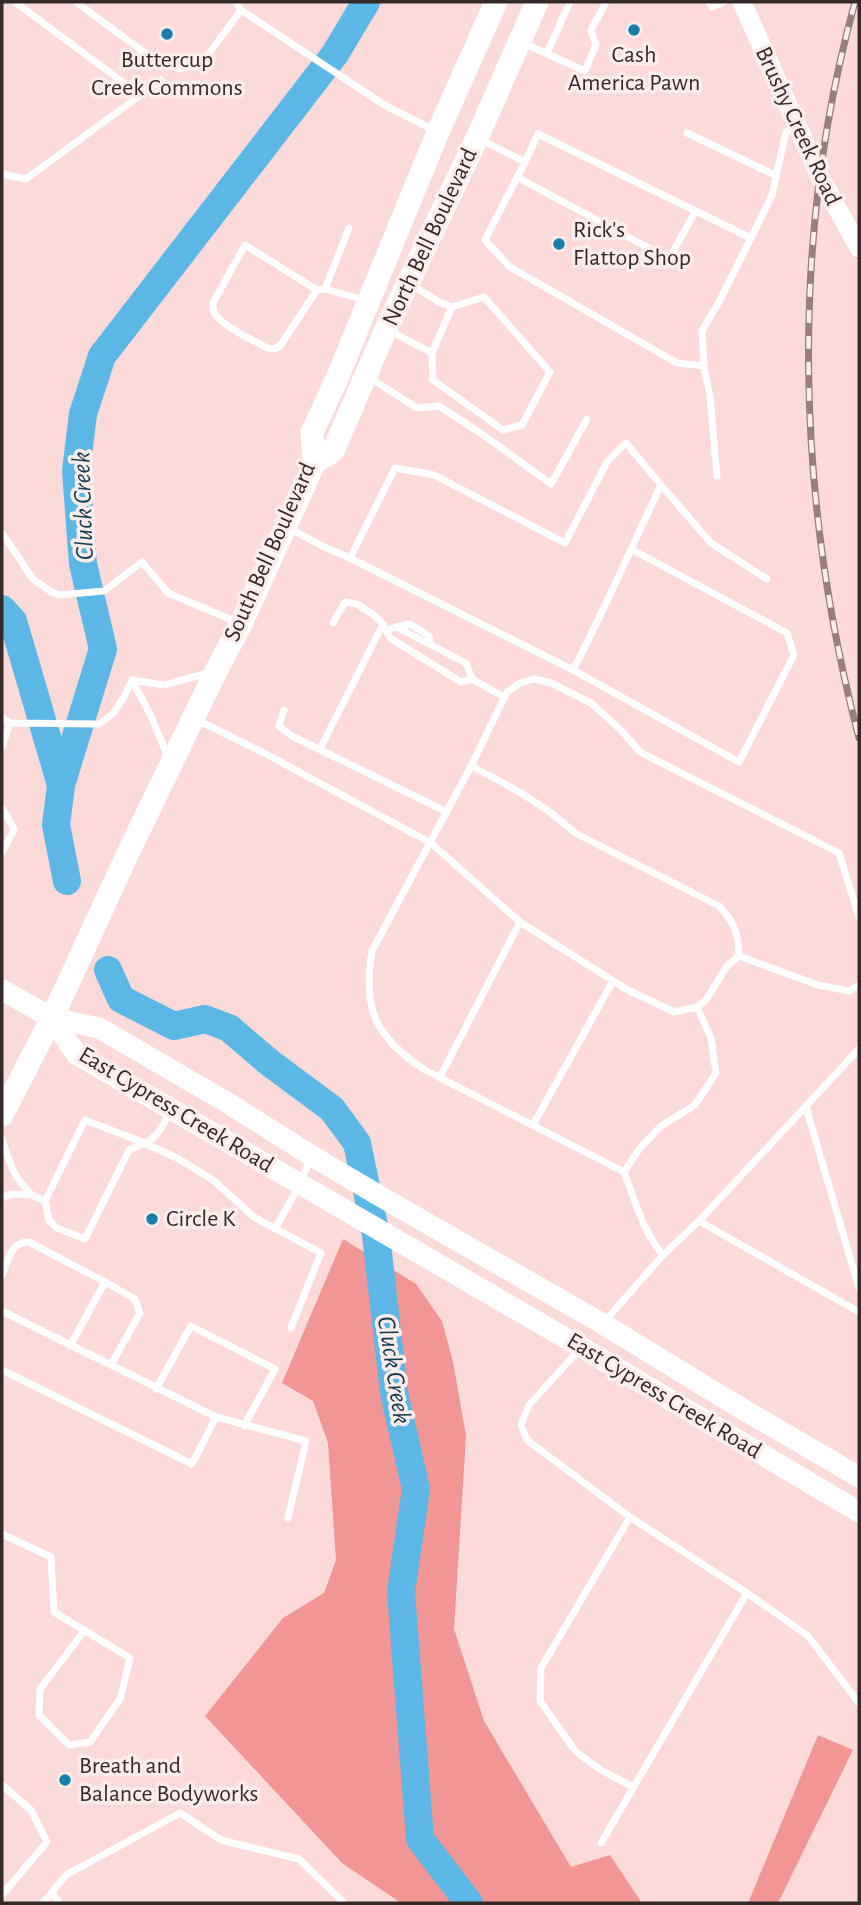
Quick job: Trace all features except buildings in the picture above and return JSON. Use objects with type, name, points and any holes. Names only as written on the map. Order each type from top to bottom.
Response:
[{"type":"main road","name":"South Bell Boulevard","points":[[2,1115],[241,624],[314,464],[312,433],[438,132],[496,2]]},
{"type":"main road","name":"North Bell Boulevard","points":[[314,464],[333,452],[386,329],[477,138],[537,2]]},
{"type":"main road","points":[[2,990],[52,1017]]},
{"type":"main road","name":"East Cypress Creek Road","points":[[52,1017],[76,1054],[581,1346],[859,1512]]},
{"type":"main road","name":"East Cypress Creek Road","points":[[52,1017],[99,1028],[390,1202],[603,1324],[859,1476]]},
{"type":"main road","points":[[581,1346],[603,1324]]},
{"type":"street","name":"Brushy Creek Road","points":[[741,2],[820,177],[859,248]]},
{"type":"lane","points":[[15,2],[140,95]]},
{"type":"lane","points":[[76,2],[152,58],[179,69],[202,63],[242,10]]},
{"type":"lane","points":[[236,2],[242,10],[386,106],[438,132]]},
{"type":"lane","points":[[547,53],[570,2]]},
{"type":"lane","points":[[520,41],[585,71],[596,45],[591,30],[606,2]]},
{"type":"lane","points":[[709,2],[712,7],[724,2]]},
{"type":"lane","points":[[2,174],[26,179],[161,80]]},
{"type":"lane","points":[[717,476],[702,331],[772,195],[786,132],[797,127]]},
{"type":"lane","points":[[687,133],[775,175]]},
{"type":"lane","points":[[704,366],[677,363],[510,267],[485,240],[538,134],[751,238]]},
{"type":"lane","points":[[477,138],[524,162]]},
{"type":"lane","points":[[517,177],[669,259],[695,212]]},
{"type":"lane","points":[[349,228],[321,290],[280,346],[267,348],[215,316],[213,303],[245,245],[321,290],[369,301]]},
{"type":"lane","points":[[409,283],[452,307],[484,297],[550,372],[522,425],[503,430],[433,380],[432,353],[452,307]]},
{"type":"lane","points":[[386,329],[432,353]]},
{"type":"lane","points":[[366,376],[417,408],[439,406],[551,484],[587,419]]},
{"type":"lane","points":[[350,558],[395,468],[434,474],[565,543],[607,462],[626,443],[711,543],[767,579]]},
{"type":"lane","points":[[573,670],[600,620],[661,485]]},
{"type":"lane","points":[[286,526],[573,670],[738,762],[794,655],[787,633],[631,549]]},
{"type":"lane","points":[[2,533],[33,579],[59,595],[104,591],[142,562],[167,593],[241,624]]},
{"type":"lane","points":[[333,623],[345,602],[357,604],[374,615],[385,627],[390,638],[461,682],[472,679]]},
{"type":"lane","points":[[385,627],[396,627],[466,663],[472,679],[504,697]]},
{"type":"lane","points":[[320,750],[385,627]]},
{"type":"lane","points":[[132,680],[164,685],[216,671]]},
{"type":"lane","points":[[663,1255],[655,1246],[642,1219],[624,1172],[450,1084],[411,1061],[398,1051],[377,1025],[375,1018],[368,973],[372,951],[447,813],[507,692],[534,678],[551,683],[591,703],[621,730],[640,752],[839,853],[859,917]]},
{"type":"lane","points":[[2,718],[10,723],[99,724],[113,714],[132,680]]},
{"type":"lane","points":[[132,680],[171,764]]},
{"type":"lane","points":[[284,710],[279,726],[292,736],[447,813]]},
{"type":"lane","points":[[193,718],[264,752],[431,843],[520,922],[613,981],[674,1012],[697,1007],[706,1000],[727,966],[739,956]]},
{"type":"lane","points":[[2,747],[10,723]]},
{"type":"lane","points":[[471,766],[540,804],[575,833],[719,906],[735,927],[739,940],[739,956]]},
{"type":"lane","points":[[2,808],[14,829],[2,853]]},
{"type":"lane","points":[[440,1077],[520,922]]},
{"type":"lane","points":[[739,956],[818,985],[849,992],[859,985]]},
{"type":"lane","points":[[533,1125],[613,981]]},
{"type":"lane","points":[[624,1172],[661,1126],[695,1105],[716,1073],[711,1038],[697,1007]]},
{"type":"lane","points":[[603,1324],[663,1255],[699,1221],[859,1049]]},
{"type":"lane","points":[[806,1107],[859,1288]]},
{"type":"lane","points":[[171,1109],[156,1137],[145,1143],[129,1150],[85,1239],[57,1228],[49,1220],[46,1201],[85,1120],[145,1143],[177,1158],[213,1180],[254,1217],[321,1253],[290,1328]]},
{"type":"lane","points":[[2,1139],[10,1166],[32,1195]]},
{"type":"lane","points":[[275,1229],[312,1156]]},
{"type":"lane","points":[[2,1198],[11,1194],[32,1195],[46,1201]]},
{"type":"lane","points":[[699,1221],[859,1312]]},
{"type":"lane","points":[[2,1275],[13,1249],[18,1243],[25,1241],[135,1298],[140,1313],[111,1365]]},
{"type":"lane","points":[[70,1346],[105,1282]]},
{"type":"lane","points":[[2,1311],[216,1417],[306,1441],[288,1518]]},
{"type":"lane","points":[[156,1389],[191,1326],[275,1369],[244,1426]]},
{"type":"lane","points":[[581,1346],[529,1405],[521,1425],[527,1440],[630,1517],[808,1636],[859,1703]]},
{"type":"lane","points":[[2,1370],[191,1464],[216,1417]]},
{"type":"lane","points":[[630,1517],[541,1668],[540,1701],[576,1752],[601,1770],[633,1787]]},
{"type":"lane","points":[[2,1534],[51,1557],[54,1612],[85,1630],[130,1658],[120,1699],[90,1742],[69,1745],[39,1716],[40,1689],[85,1630]]},
{"type":"lane","points":[[601,1843],[747,1593]]},
{"type":"lane","points":[[2,1786],[31,1810],[47,1842],[2,1895]]},
{"type":"lane","points":[[43,1903],[66,1875],[180,1813],[221,1840],[299,1859],[344,1903]]},
{"type":"lane","points":[[52,1892],[60,1903]]},
{"type":"shaded area","points":[[343,1239],[416,1284],[442,1321],[453,1362],[466,1436],[454,1629],[484,1721],[571,1867],[610,1855],[642,1903],[401,1903],[342,1863],[205,1716],[283,1618],[324,1593],[336,1560],[328,1443],[313,1401],[282,1383]]},
{"type":"shaded area","points":[[818,1735],[853,1750],[778,1903],[748,1903]]},
{"type":"waterway","name":"Cluck Creek","points":[[67,881],[56,825],[61,785],[103,649],[83,564],[76,471],[83,414],[102,356],[335,54],[366,2]]},
{"type":"waterway","points":[[2,609],[13,621],[61,785]]},
{"type":"waterway","name":"Cluck Creek","points":[[108,970],[121,999],[174,1026],[205,1019],[229,1028],[270,1063],[332,1109],[357,1143],[376,1235],[394,1393],[416,1489],[401,1592],[420,1839],[469,1903]]},
{"type":"railway","points":[[855,2],[834,92],[819,184],[811,277],[809,370],[813,463],[823,555],[838,647],[859,738]]},
{"type":"place","name":"Cash America Pawn","points":[[634,30]]},
{"type":"place","name":"Buttercup Creek Commons","points":[[167,34]]},
{"type":"place","name":"Rick's Flattop Shop","points":[[559,244]]},
{"type":"place","name":"Circle K","points":[[152,1219]]},
{"type":"place","name":"Breath and Balance Bodyworks","points":[[65,1780]]}]
